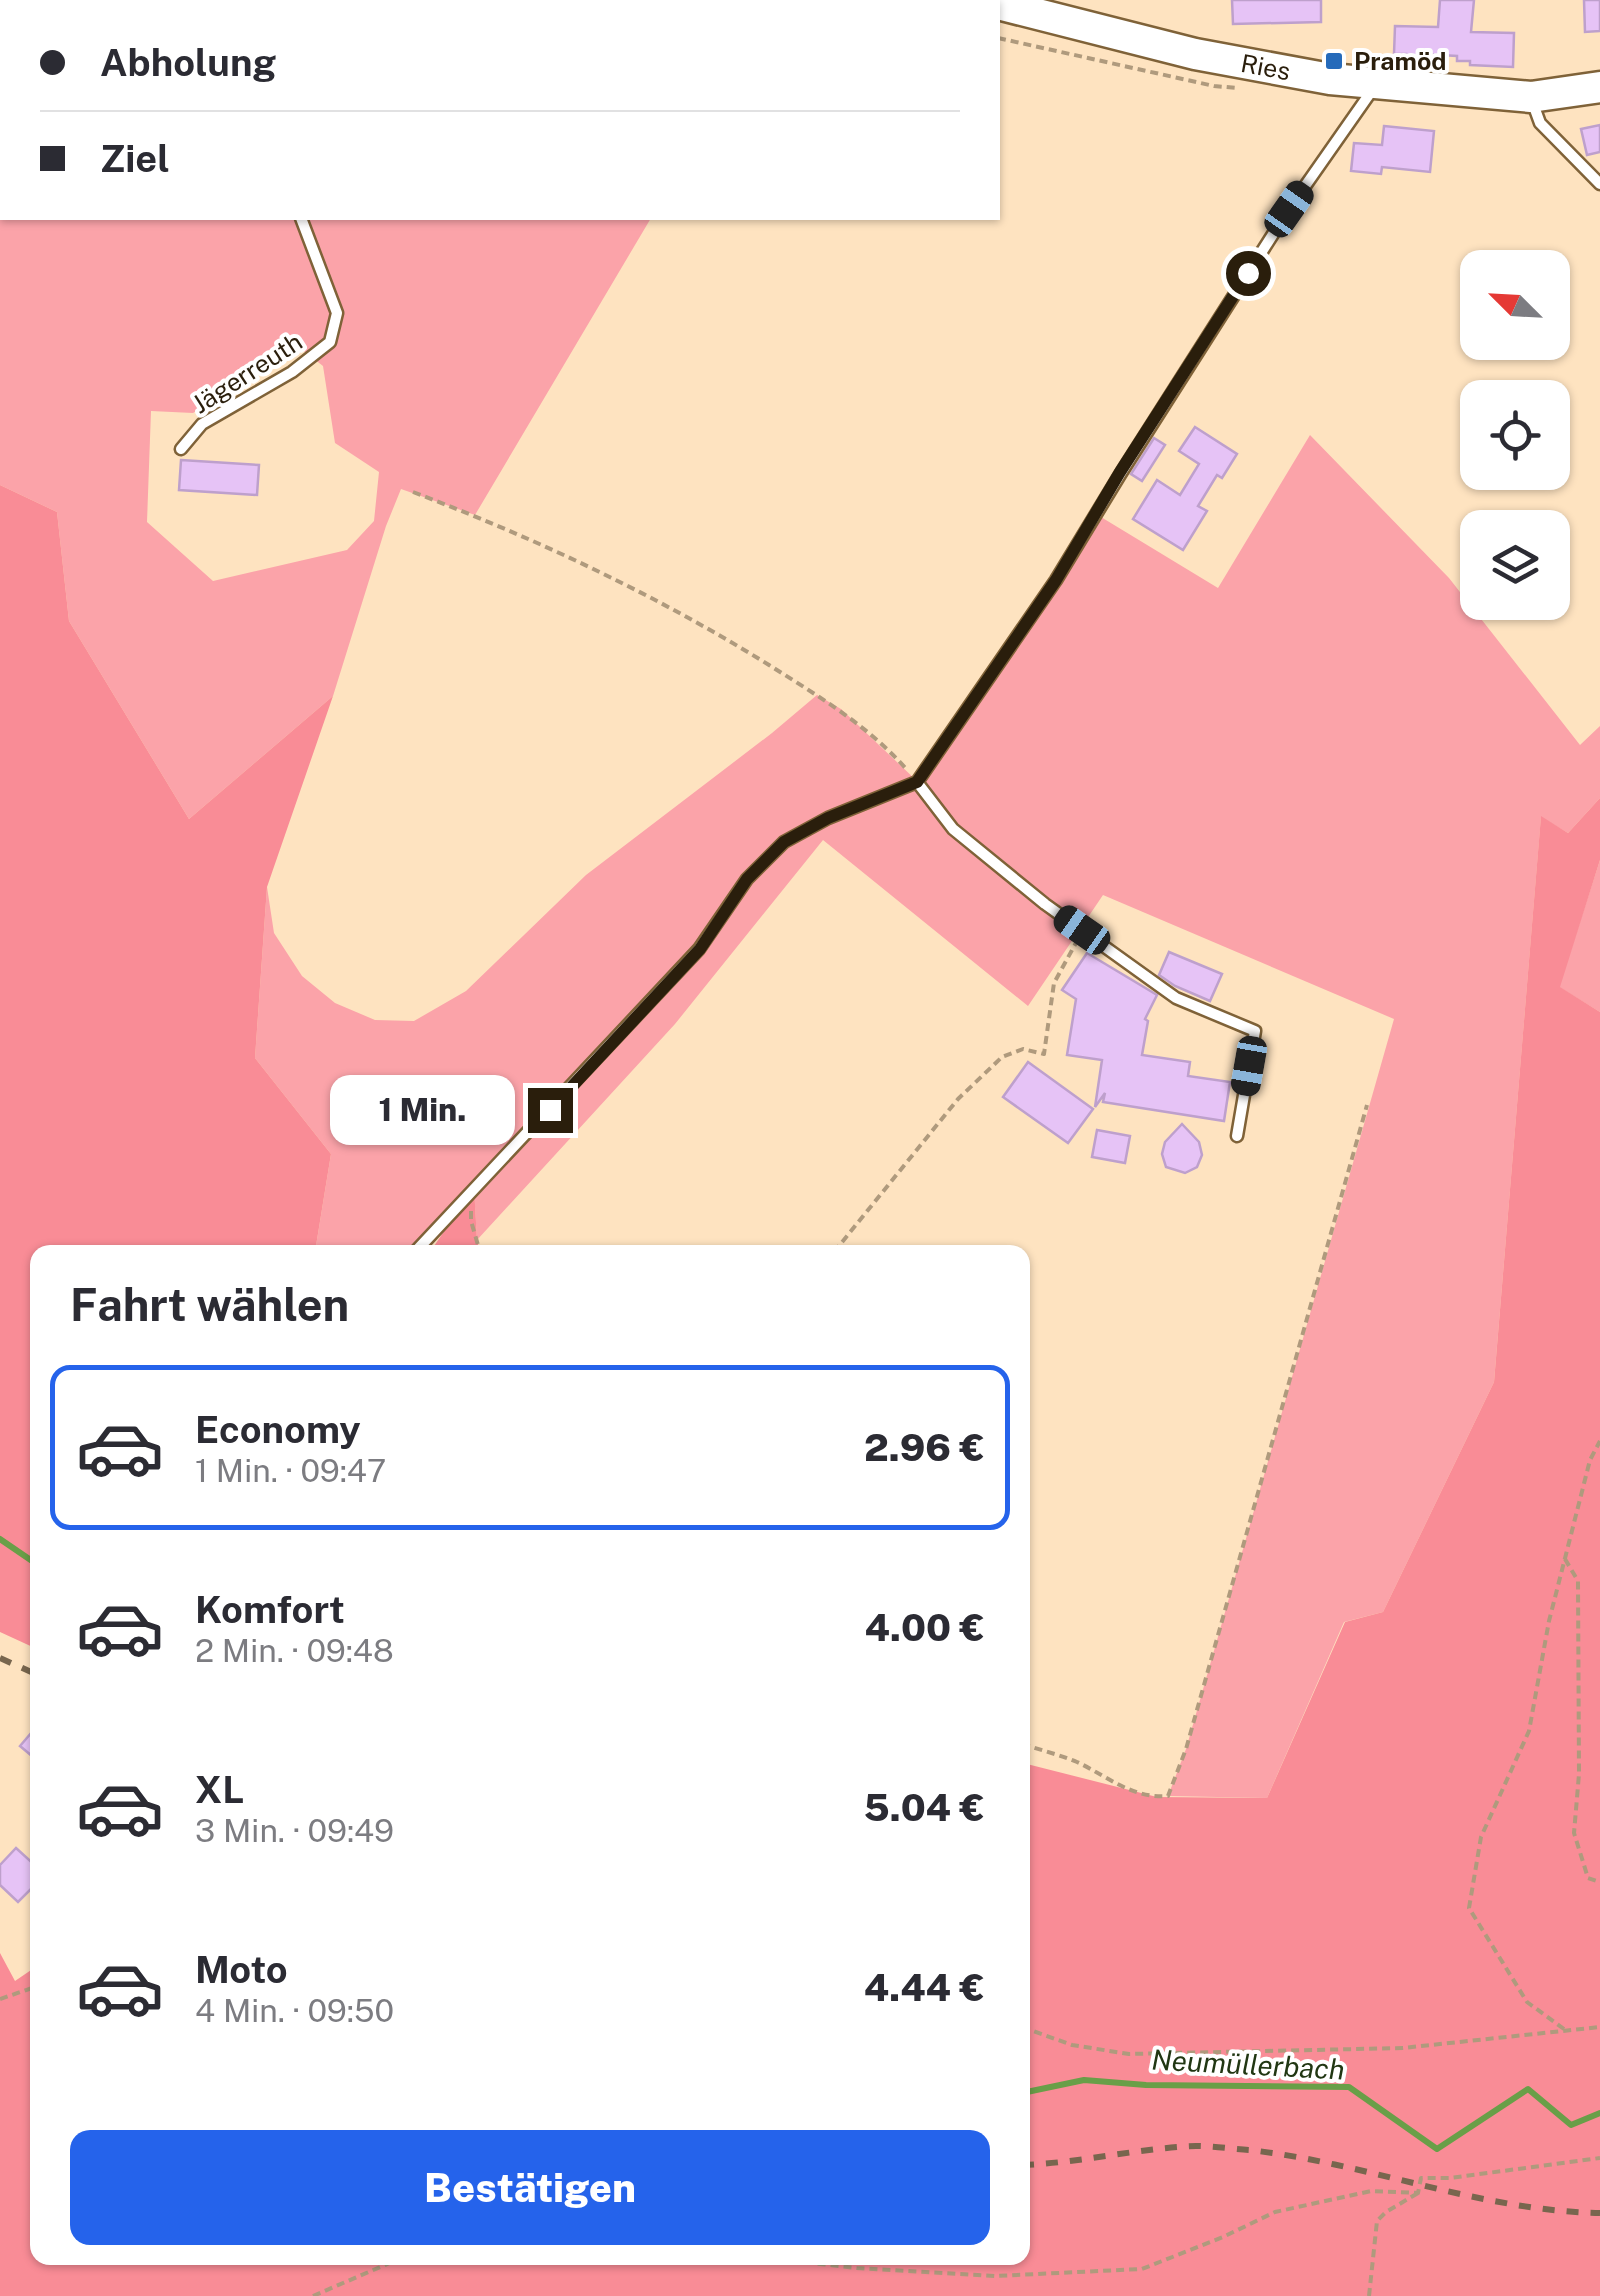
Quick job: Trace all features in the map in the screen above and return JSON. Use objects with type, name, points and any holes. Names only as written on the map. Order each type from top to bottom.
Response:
[{"type":"street","name":"Ries","points":[[1000,5],[1195,54],[1376,85],[1530,97],[1600,86]]},
{"type":"lane","points":[[421,1245],[700,949],[747,879],[784,842],[828,818],[917,782],[1056,580],[1120,472],[1289,209],[1376,85]]},
{"type":"lane","points":[[1530,97],[1540,123],[1600,184]]},
{"type":"lane","name":"Jägerreuth","points":[[181,449],[202,424],[292,372],[330,342],[337,313],[301,220]]},
{"type":"lane","points":[[917,782],[953,829],[1082,930],[1176,998],[1255,1031],[1237,1136]]},
{"type":"path","points":[[1000,38],[1214,86],[1248,89]]},
{"type":"path","points":[[413,492],[509,528],[649,595],[724,637],[840,710],[917,782]]},
{"type":"path","points":[[840,1245],[958,1099],[1002,1057],[1024,1049],[1044,1054],[1054,983],[1082,930]]},
{"type":"path","points":[[1030,1747],[1079,1763],[1121,1788],[1168,1796],[1192,1730],[1366,1105]]},
{"type":"path","points":[[474,1187],[470,1220],[478,1245]]},
{"type":"path","points":[[1564,2029],[1527,2002],[1469,1908],[1481,1837],[1528,1731],[1549,1621],[1590,1460],[1600,1440]]},
{"type":"path","points":[[1565,1559],[1578,1581],[1579,1774],[1574,1834],[1588,1878],[1600,1882]]},
{"type":"path","points":[[0,1999],[30,1989]]},
{"type":"path","points":[[1030,2029],[1072,2045],[1129,2054],[1403,2048],[1600,2027]]},
{"type":"path","points":[[1369,2296],[1377,2221],[1418,2193],[1421,2178],[1450,2178],[1600,2158]]},
{"type":"path","points":[[829,2265],[995,2276],[1142,2268],[1275,2212],[1371,2191],[1418,2193]]},
{"type":"path","points":[[312,2296],[385,2265]]},
{"type":"shaded area","points":[[0,220],[650,220],[475,515],[401,489],[333,696],[189,819],[69,621],[57,512],[0,485]],"holes":[[[304,351],[323,366],[335,443],[379,472],[374,521],[347,550],[213,581],[147,522],[151,411],[193,413],[256,372]]]},
{"type":"shaded area","points":[[1310,435],[1449,578],[1460,592],[1460,620],[1482,620],[1580,745],[1600,726],[1600,798],[1568,833],[1541,817],[1494,1382],[1383,1612],[1344,1622],[1267,1798],[1168,1796],[1186,1749],[1394,1019],[1103,895],[1028,1006],[823,840],[675,1024],[477,1240],[474,1189],[422,1245],[316,1245],[331,1154],[255,1058],[267,887],[274,933],[302,976],[335,1003],[375,1020],[414,1021],[466,991],[586,875],[817,695],[841,709],[917,781],[1096,514],[1218,588]]},
{"type":"shaded area","points":[[0,485],[57,512],[69,621],[189,819],[333,696],[267,887],[255,1058],[331,1154],[316,1245],[30,1245],[30,1646],[0,1632]]},
{"type":"shaded area","points":[[1600,798],[1600,860],[1560,987],[1600,1012],[1600,2296],[0,2296],[0,1953],[15,1981],[30,1971],[30,2265],[1030,2265],[1030,1765],[1157,1797],[1267,1798],[1345,1622],[1383,1612],[1494,1382],[1541,816],[1568,833]]},
{"type":"shaded area","points":[[1600,860],[1600,1012],[1559,987]]},
{"type":"shaded area","points":[[474,1187],[478,1245],[435,1245]]},
{"type":"building","points":[[1232,0],[1321,0],[1321,22],[1233,24]]},
{"type":"building","points":[[1440,0],[1474,0],[1471,32],[1514,33],[1513,67],[1470,65],[1470,61],[1457,61],[1457,56],[1423,54],[1423,62],[1405,62],[1406,54],[1394,54],[1395,26],[1438,27]]},
{"type":"building","points":[[1584,0],[1600,0],[1600,31],[1585,32]]},
{"type":"building","points":[[1600,125],[1600,152],[1587,155],[1581,129]]},
{"type":"building","points":[[1384,126],[1434,131],[1430,172],[1382,167],[1381,174],[1351,171],[1354,143],[1382,145]]},
{"type":"building","points":[[1195,427],[1237,454],[1222,478],[1217,475],[1198,506],[1207,511],[1183,550],[1133,519],[1157,480],[1180,495],[1199,464],[1179,451]]},
{"type":"building","points":[[1154,438],[1165,445],[1142,481],[1131,474]]},
{"type":"building","points":[[181,460],[259,465],[257,495],[179,490]]},
{"type":"building","points":[[1169,952],[1222,974],[1210,1001],[1159,975]]},
{"type":"building","points":[[1087,953],[1157,995],[1145,1019],[1148,1021],[1142,1055],[1190,1062],[1188,1076],[1230,1082],[1224,1121],[1103,1102],[1105,1093],[1095,1107],[1102,1060],[1067,1055],[1076,999],[1062,990]]},
{"type":"building","points":[[1028,1062],[1093,1109],[1068,1143],[1003,1097]]},
{"type":"building","points":[[1182,1124],[1199,1142],[1202,1155],[1197,1167],[1185,1173],[1166,1167],[1162,1154],[1165,1142]]},
{"type":"building","points":[[1097,1130],[1130,1136],[1125,1163],[1092,1157]]},
{"type":"building","points":[[30,1734],[30,1754],[20,1746]]},
{"type":"building","points":[[16,1848],[30,1861],[30,1890],[18,1902],[0,1885],[0,1865]]},
{"type":"waterway","name":"Neumüllerbach","points":[[0,1539],[30,1560]]},
{"type":"waterway","name":"Neumüllerbach","points":[[1030,2091],[1084,2080],[1146,2085],[1349,2087],[1437,2149],[1528,2089],[1571,2125],[1600,2113]]},
{"type":"railway","points":[[0,1658],[30,1671]]},
{"type":"railway","points":[[1030,2164],[1174,2147],[1216,2147],[1293,2156],[1511,2204],[1600,2213]]},
{"type":"place","name":"Pramöd","points":[[1334,61]]},
{"type":"route","points":[[550,1110],[700,949],[747,879],[784,842],[828,818],[917,782],[1056,580],[1120,472],[1248,273]]}]
